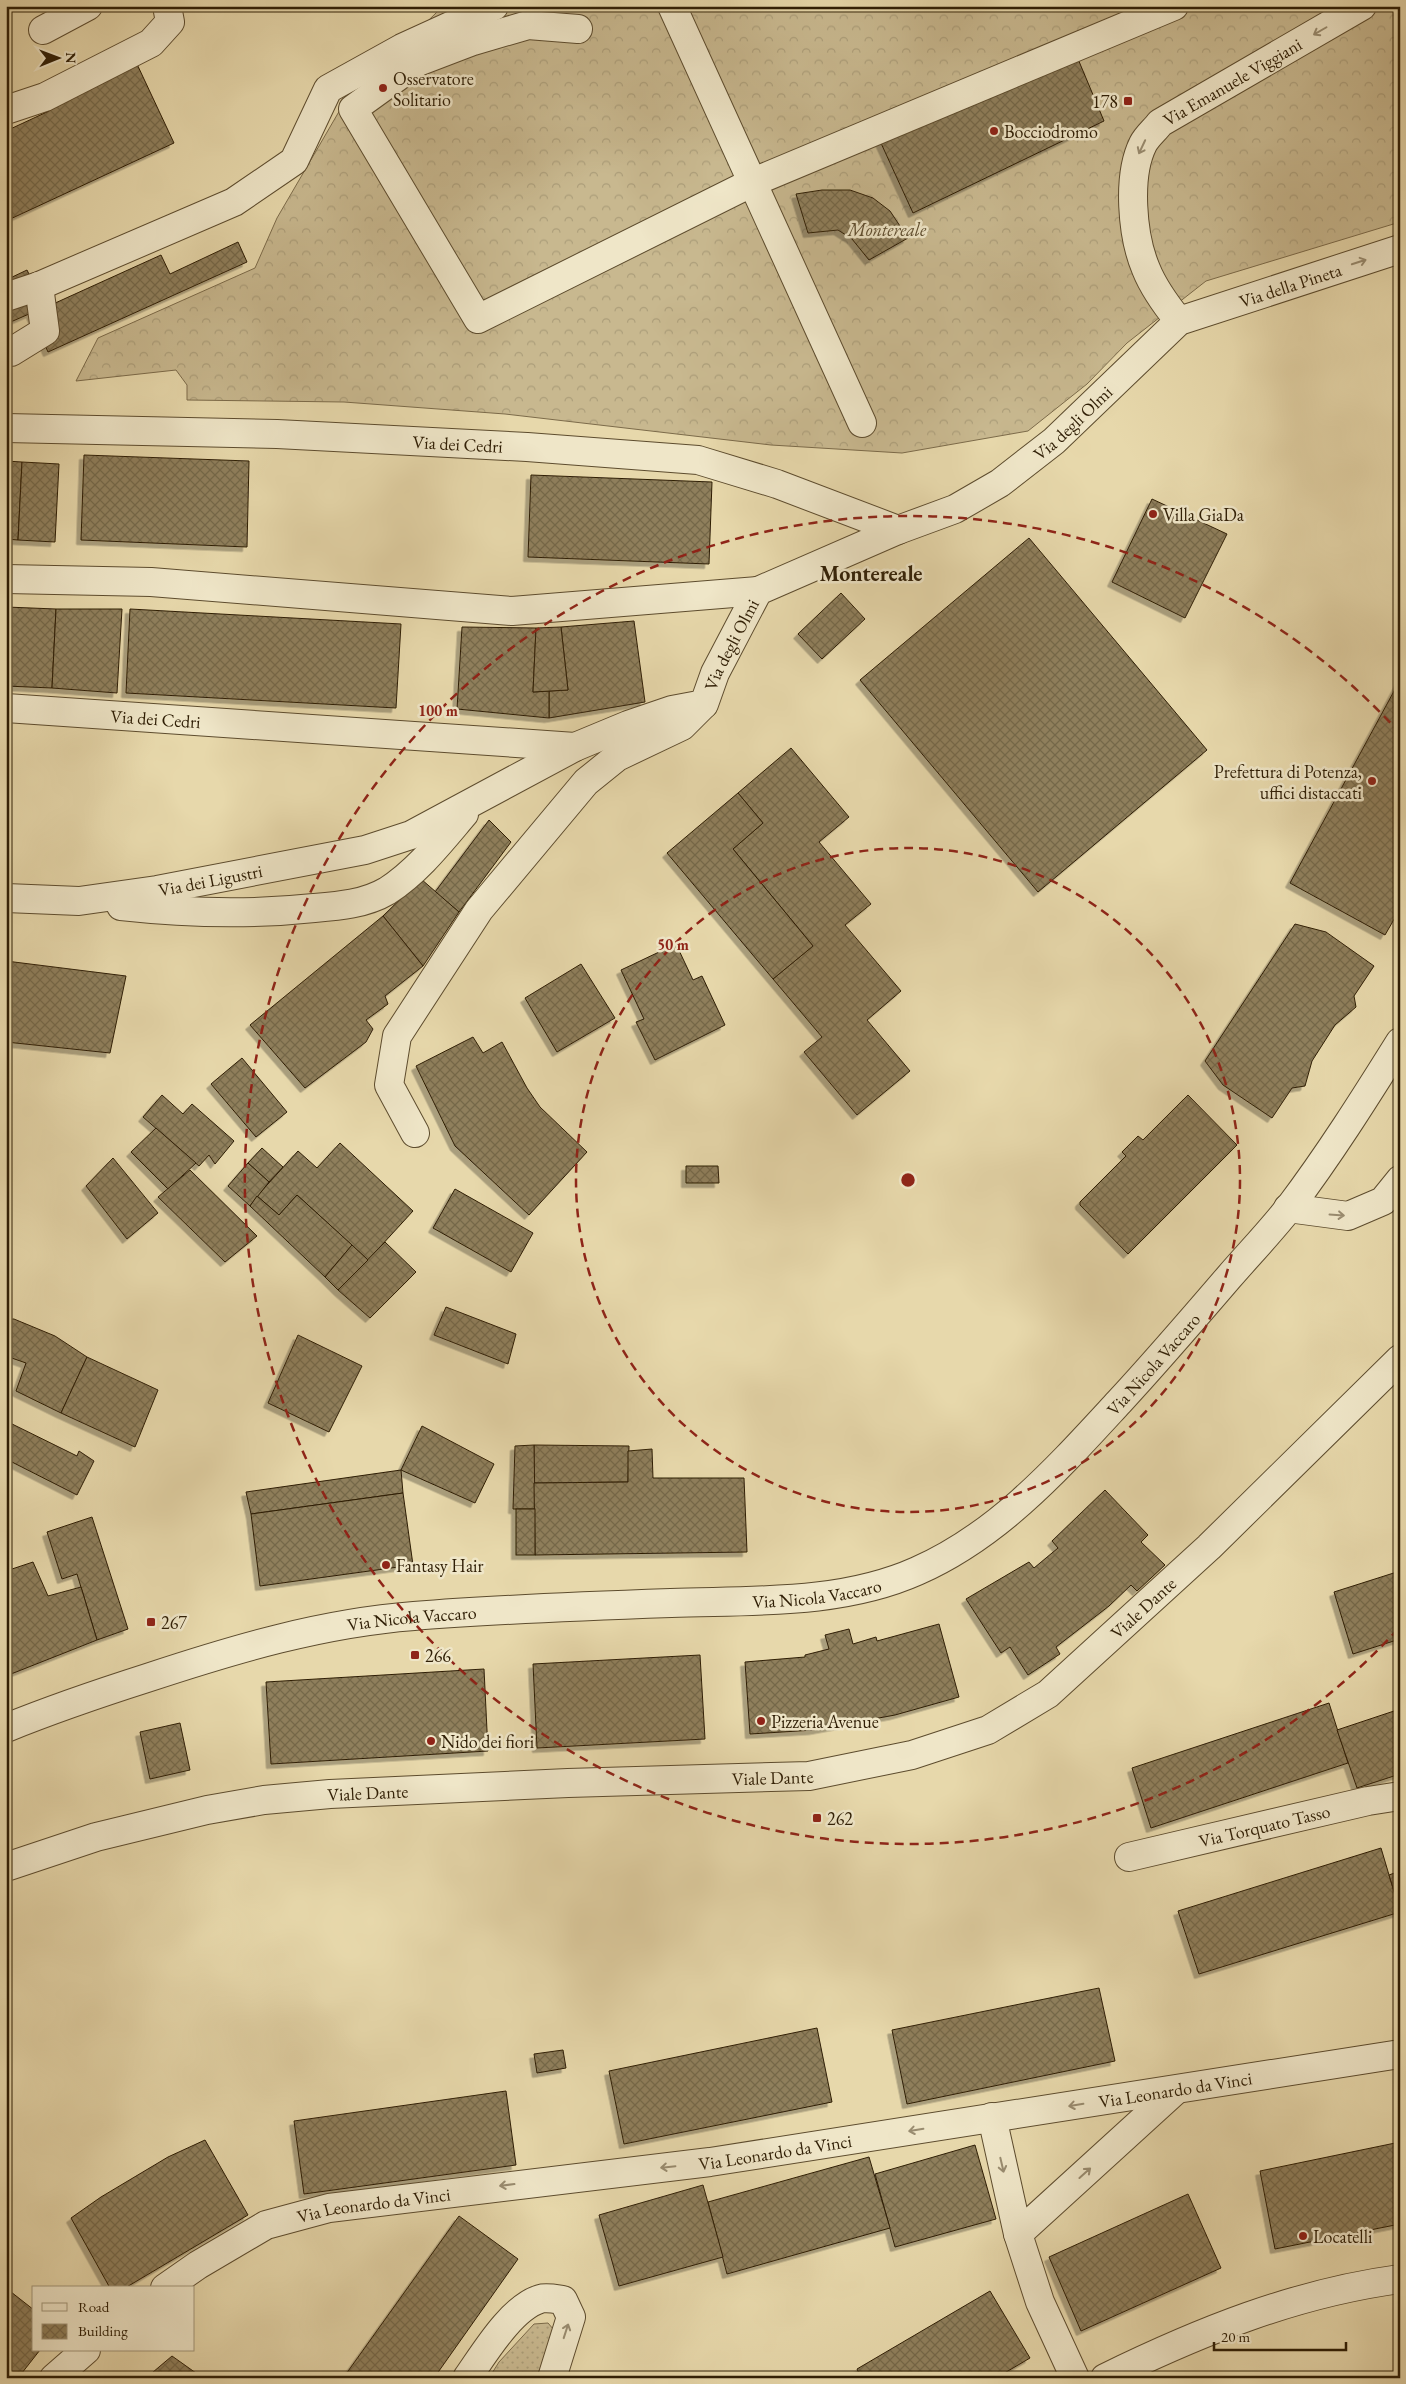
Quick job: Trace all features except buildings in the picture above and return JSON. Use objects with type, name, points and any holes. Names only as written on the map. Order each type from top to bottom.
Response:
[{"type":"street","points":[[43,30],[88,6]]},
{"type":"street","points":[[6,110],[46,96],[152,43],[170,22],[167,6]]},
{"type":"street","points":[[6,297],[39,286],[234,202],[294,161],[328,89],[402,48],[494,6]]},
{"type":"street","points":[[672,6],[862,423]]},
{"type":"street","points":[[578,29],[528,25],[473,41],[418,62],[353,109],[478,319],[751,183],[1174,6]]},
{"type":"street","name":"Via Emanuele Viggiani","points":[[1179,321],[1160,296],[1145,268],[1136,232],[1134,195],[1136,162],[1144,142],[1160,123],[1362,6]]},
{"type":"street","name":"Via della Pineta","points":[[1179,321],[1400,248]]},
{"type":"street","points":[[6,352],[11,352],[45,331],[39,286]]},
{"type":"street","name":"Via degli Olmi","points":[[411,835],[575,748],[628,725],[672,710],[704,704],[715,673],[758,592],[898,530],[955,509],[1000,483],[1054,441],[1179,321]]},
{"type":"street","name":"Via dei Cedri","points":[[6,428],[277,434],[527,447],[698,460],[777,484],[898,530]]},
{"type":"street","points":[[6,579],[150,582],[512,611],[758,592]]},
{"type":"street","points":[[415,1133],[390,1084],[397,1036],[479,910],[586,782],[617,757],[682,726],[704,704]]},
{"type":"street","name":"Via dei Cedri","points":[[6,708],[575,748]]},
{"type":"street","points":[[79,901],[173,911],[239,913],[296,910],[365,901],[387,891],[420,865],[476,800]]},
{"type":"street","name":"Via dei Ligustri","points":[[6,898],[79,901],[157,890],[365,850],[411,835]]},
{"type":"street","name":"Via Nicola Vaccaro","points":[[6,1728],[92,1696],[210,1657],[284,1636],[350,1624],[480,1611],[814,1596],[858,1589],[914,1573],[949,1556],[982,1536],[1065,1460],[1151,1368],[1288,1208],[1357,1111],[1400,1042]]},
{"type":"street","points":[[1288,1208],[1312,1213],[1348,1216],[1383,1201],[1400,1180]]},
{"type":"street","name":"Viale Dante","points":[[6,1867],[96,1837],[207,1810],[264,1800],[330,1794],[809,1776],[912,1755],[988,1730],[1048,1694],[1209,1547],[1400,1360]]},
{"type":"street","name":"Via Torquato Tasso","points":[[1129,1857],[1368,1801],[1400,1796]]},
{"type":"street","name":"Via Leonardo da Vinci","points":[[168,2286],[198,2265],[266,2224],[329,2208],[710,2162],[1400,2054]]},
{"type":"street","points":[[1018,2234],[1176,2090]]},
{"type":"street","points":[[992,2118],[1018,2234],[1040,2302],[1075,2378]]},
{"type":"street","points":[[1105,2378],[1165,2349],[1249,2315],[1322,2293],[1400,2279]]},
{"type":"street","points":[[467,2378],[492,2341],[526,2305],[542,2298],[563,2300],[571,2317],[552,2378]]},
{"type":"street","points":[[54,2378],[84,2352]]},
{"type":"green space","name":"Montereale","points":[[440,6],[1400,6],[1400,222],[1206,281],[1127,343],[1087,384],[1028,431],[902,453],[771,445],[505,414],[344,402],[187,400],[187,385],[176,370],[76,381],[98,338],[255,268],[277,218],[344,103],[437,12]]},
{"type":"green space","points":[[548,2323],[554,2330],[544,2378],[489,2378],[499,2362],[534,2324]]},
{"type":"place","name":"Osservatore Solitario","points":[[383,88]]},
{"type":"place","name":"178","points":[[1128,101]]},
{"type":"place","name":"Bocciodromo","points":[[994,131]]},
{"type":"place","name":"Villa GiaDa","points":[[1153,514]]},
{"type":"place","name":"Prefettura di Potenza, uffici distaccati","points":[[1372,781]]},
{"type":"place","name":"Fantasy Hair","points":[[386,1565]]},
{"type":"place","name":"267","points":[[151,1622]]},
{"type":"place","name":"266","points":[[415,1655]]},
{"type":"place","name":"Pizzeria Avenue","points":[[761,1721]]},
{"type":"place","name":"Nido dei fiori","points":[[431,1741]]},
{"type":"place","name":"262","points":[[817,1818]]},
{"type":"place","name":"Locatelli","points":[[1303,2236]]},
{"type":"district","name":"Montereale","points":[[871,573]]}]
